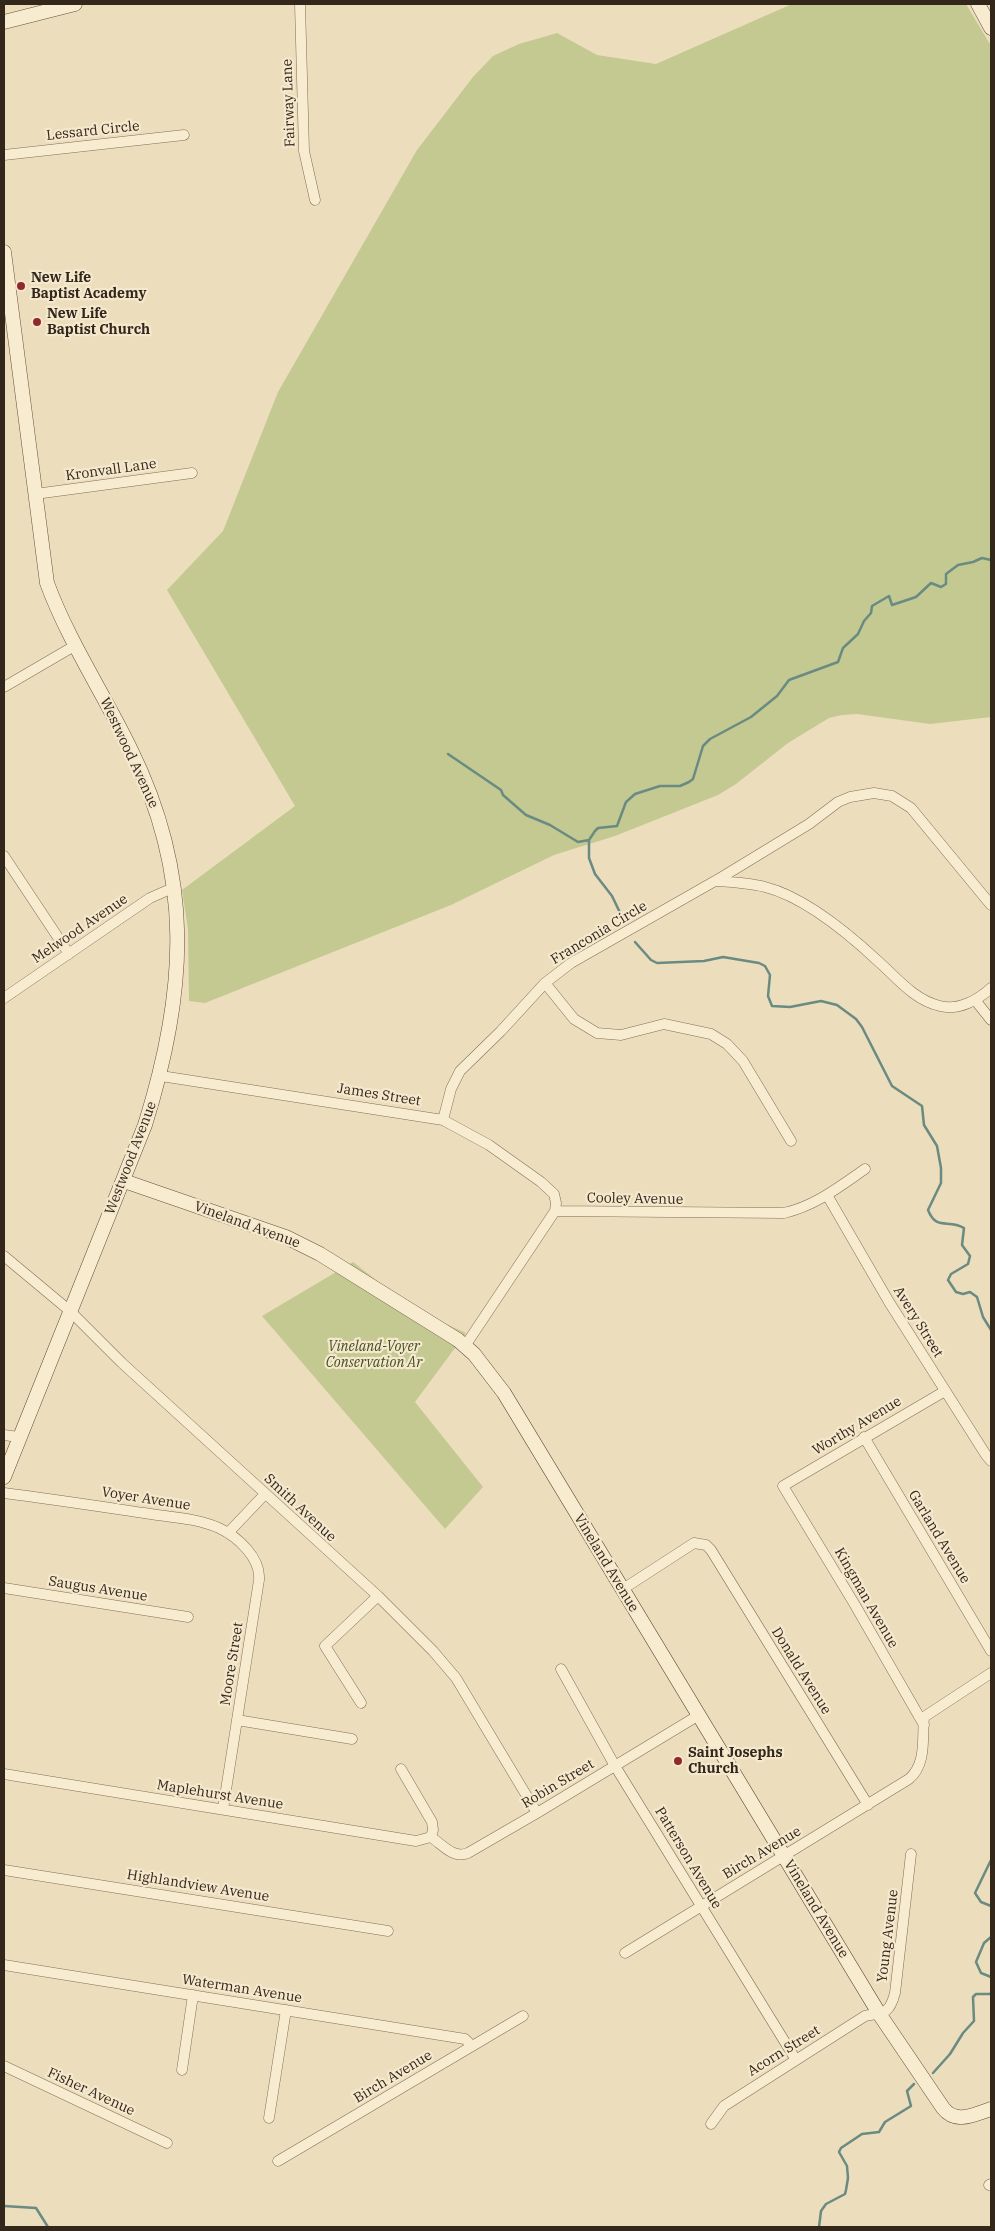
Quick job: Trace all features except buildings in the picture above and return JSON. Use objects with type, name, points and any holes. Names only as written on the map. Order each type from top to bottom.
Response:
[{"type":"street","points":[[4,22],[75,4]]},
{"type":"street","name":"Fairway Lane","points":[[300,4],[304,151],[315,200]]},
{"type":"street","points":[[978,4],[991,28]]},
{"type":"street","name":"Lessard Circle","points":[[4,155],[184,135]]},
{"type":"street","name":"Westwood Avenue","points":[[4,252],[47,583],[153,798],[167,847],[175,887],[178,940],[176,987],[161,1076],[146,1125],[18,1438],[4,1477]]},
{"type":"street","name":"Kronvall Lane","points":[[35,494],[192,473]]},
{"type":"street","points":[[4,687],[76,645]]},
{"type":"street","name":"Franconia Circle","points":[[443,1120],[451,1089],[460,1071],[501,1031],[545,983],[571,963],[715,881],[810,824],[838,802],[856,796],[880,793],[898,799],[916,814],[991,905]]},
{"type":"street","points":[[4,856],[69,954]]},
{"type":"street","points":[[715,881],[747,883],[765,887],[798,902],[848,936],[910,990],[928,1002],[946,1007],[975,1000],[991,988]]},
{"type":"street","name":"Melwood Avenue","points":[[4,998],[150,898],[175,887]]},
{"type":"street","points":[[545,983],[574,1019],[597,1033],[621,1035],[664,1024],[711,1034],[732,1048],[791,1141]]},
{"type":"street","points":[[975,1000],[991,1020]]},
{"type":"street","name":"James Street","points":[[161,1076],[443,1120],[489,1145],[541,1182],[554,1194],[555,1211]]},
{"type":"street","name":"Cooley Avenue","points":[[555,1211],[778,1213],[797,1209],[827,1195],[865,1169]]},
{"type":"street","name":"Vineland Avenue","points":[[124,1181],[299,1243],[379,1289],[465,1346],[504,1393],[880,2015],[943,2108],[949,2115],[960,2118],[991,2109]]},
{"type":"street","name":"Avery Street","points":[[827,1195],[889,1302],[991,1460]]},
{"type":"street","points":[[465,1346],[555,1211]]},
{"type":"street","name":"Smith Avenue","points":[[4,1256],[70,1311],[122,1363],[378,1596],[433,1651],[456,1678],[537,1813]]},
{"type":"street","name":"Worthy Avenue","points":[[783,1486],[945,1391]]},
{"type":"street","points":[[4,1435],[18,1438]]},
{"type":"street","name":"Garland Avenue","points":[[864,1437],[991,1651]]},
{"type":"street","name":"Kingman Avenue","points":[[783,1486],[855,1605],[924,1725]]},
{"type":"street","name":"Voyer Avenue","points":[[4,1493],[189,1520],[211,1525],[228,1533]]},
{"type":"street","points":[[228,1533],[265,1494]]},
{"type":"street","name":"Moore Street","points":[[223,1809],[259,1574],[254,1558],[228,1533]]},
{"type":"street","name":"Donald Avenue","points":[[623,1589],[694,1543],[706,1545],[711,1550],[868,1805]]},
{"type":"street","name":"Saugus Avenue","points":[[4,1588],[188,1617]]},
{"type":"street","points":[[360,1703],[325,1646],[378,1596]]},
{"type":"street","name":"Patterson Avenue","points":[[561,1669],[615,1766],[796,2060]]},
{"type":"street","points":[[924,1725],[924,1717],[927,1714],[991,1673]]},
{"type":"street","name":"Robin Street","points":[[431,1837],[451,1852],[464,1854],[537,1813],[699,1715]]},
{"type":"street","points":[[237,1720],[352,1739]]},
{"type":"street","name":"Birch Avenue","points":[[625,1953],[868,1805],[913,1775],[921,1757],[924,1725]]},
{"type":"street","points":[[401,1768],[432,1822],[433,1830],[431,1837]]},
{"type":"street","name":"Maplehurst Avenue","points":[[4,1774],[416,1841],[431,1837]]},
{"type":"street","name":"Young Avenue","points":[[880,2015],[890,2007],[895,1993],[911,1854]]},
{"type":"street","name":"Highlandview Avenue","points":[[4,1870],[388,1931]]},
{"type":"street","name":"Waterman Avenue","points":[[4,1964],[466,2039],[472,2046]]},
{"type":"street","points":[[182,2070],[193,1995]]},
{"type":"street","points":[[269,2118],[286,2010]]},
{"type":"street","name":"Acorn Street","points":[[711,2124],[724,2106],[865,2016],[880,2015]]},
{"type":"street","name":"Birch Avenue","points":[[278,2161],[523,2016]]},
{"type":"street","name":"Fisher Avenue","points":[[4,2066],[167,2143]]},
{"type":"green space","points":[[792,4],[966,4],[991,46],[991,717],[930,724],[857,714],[829,718],[788,743],[736,784],[718,795],[615,836],[554,855],[451,905],[205,1003],[189,1001],[188,929],[182,890],[295,806],[167,590],[223,531],[278,392],[417,150],[473,77],[493,56],[519,44],[557,33],[597,55],[656,64]]},
{"type":"green space","name":"Vineland-Voyer Conservation Ar","points":[[353,1262],[413,1309],[466,1333],[415,1402],[483,1487],[445,1529],[262,1316]]},
{"type":"waterway","points":[[624,921],[612,896],[595,874],[589,858],[589,840],[598,828],[617,826],[626,802],[635,794],[660,786],[680,786],[689,782],[693,779],[703,746],[710,739],[751,717],[777,696],[789,680],[838,662],[843,648],[858,634],[864,621],[871,613],[872,606],[889,596],[892,605],[916,597],[931,583],[941,587],[946,584],[946,574],[958,565],[982,558],[991,560]]},
{"type":"waterway","points":[[448,754],[501,790],[503,795],[526,815],[550,825],[578,842],[589,840]]},
{"type":"waterway","points":[[635,942],[651,960],[657,963],[704,961],[723,957],[759,963],[765,966],[770,975],[768,996],[772,1006],[790,1007],[821,1001],[837,1005],[856,1019],[892,1086],[922,1106],[924,1125],[937,1146],[941,1168],[941,1183],[928,1210],[935,1221],[958,1225],[964,1228],[962,1245],[970,1256],[968,1264],[951,1274],[948,1280],[956,1292],[963,1294],[970,1292],[977,1297],[983,1317],[991,1330]]},
{"type":"waterway","points":[[991,1860],[975,1893],[981,1902],[991,1906]]},
{"type":"waterway","points":[[991,1937],[984,1943],[976,1962],[981,1973],[991,1977]]},
{"type":"waterway","points":[[933,2073],[950,2054],[963,2033],[974,2021],[973,1997],[976,1994],[991,1993]]},
{"type":"waterway","points":[[819,2227],[821,2211],[826,2204],[845,2194],[848,2178],[847,2166],[839,2152],[841,2148],[862,2134],[879,2132],[885,2122],[911,2106],[907,2091],[914,2084]]},
{"type":"waterway","points":[[4,2206],[36,2208],[48,2227]]},
{"type":"place","name":"New Life Baptist Academy","points":[[21,286]]},
{"type":"place","name":"New Life Baptist Church","points":[[37,322]]},
{"type":"place","name":"Saint Josephs Church","points":[[678,1761]]}]
